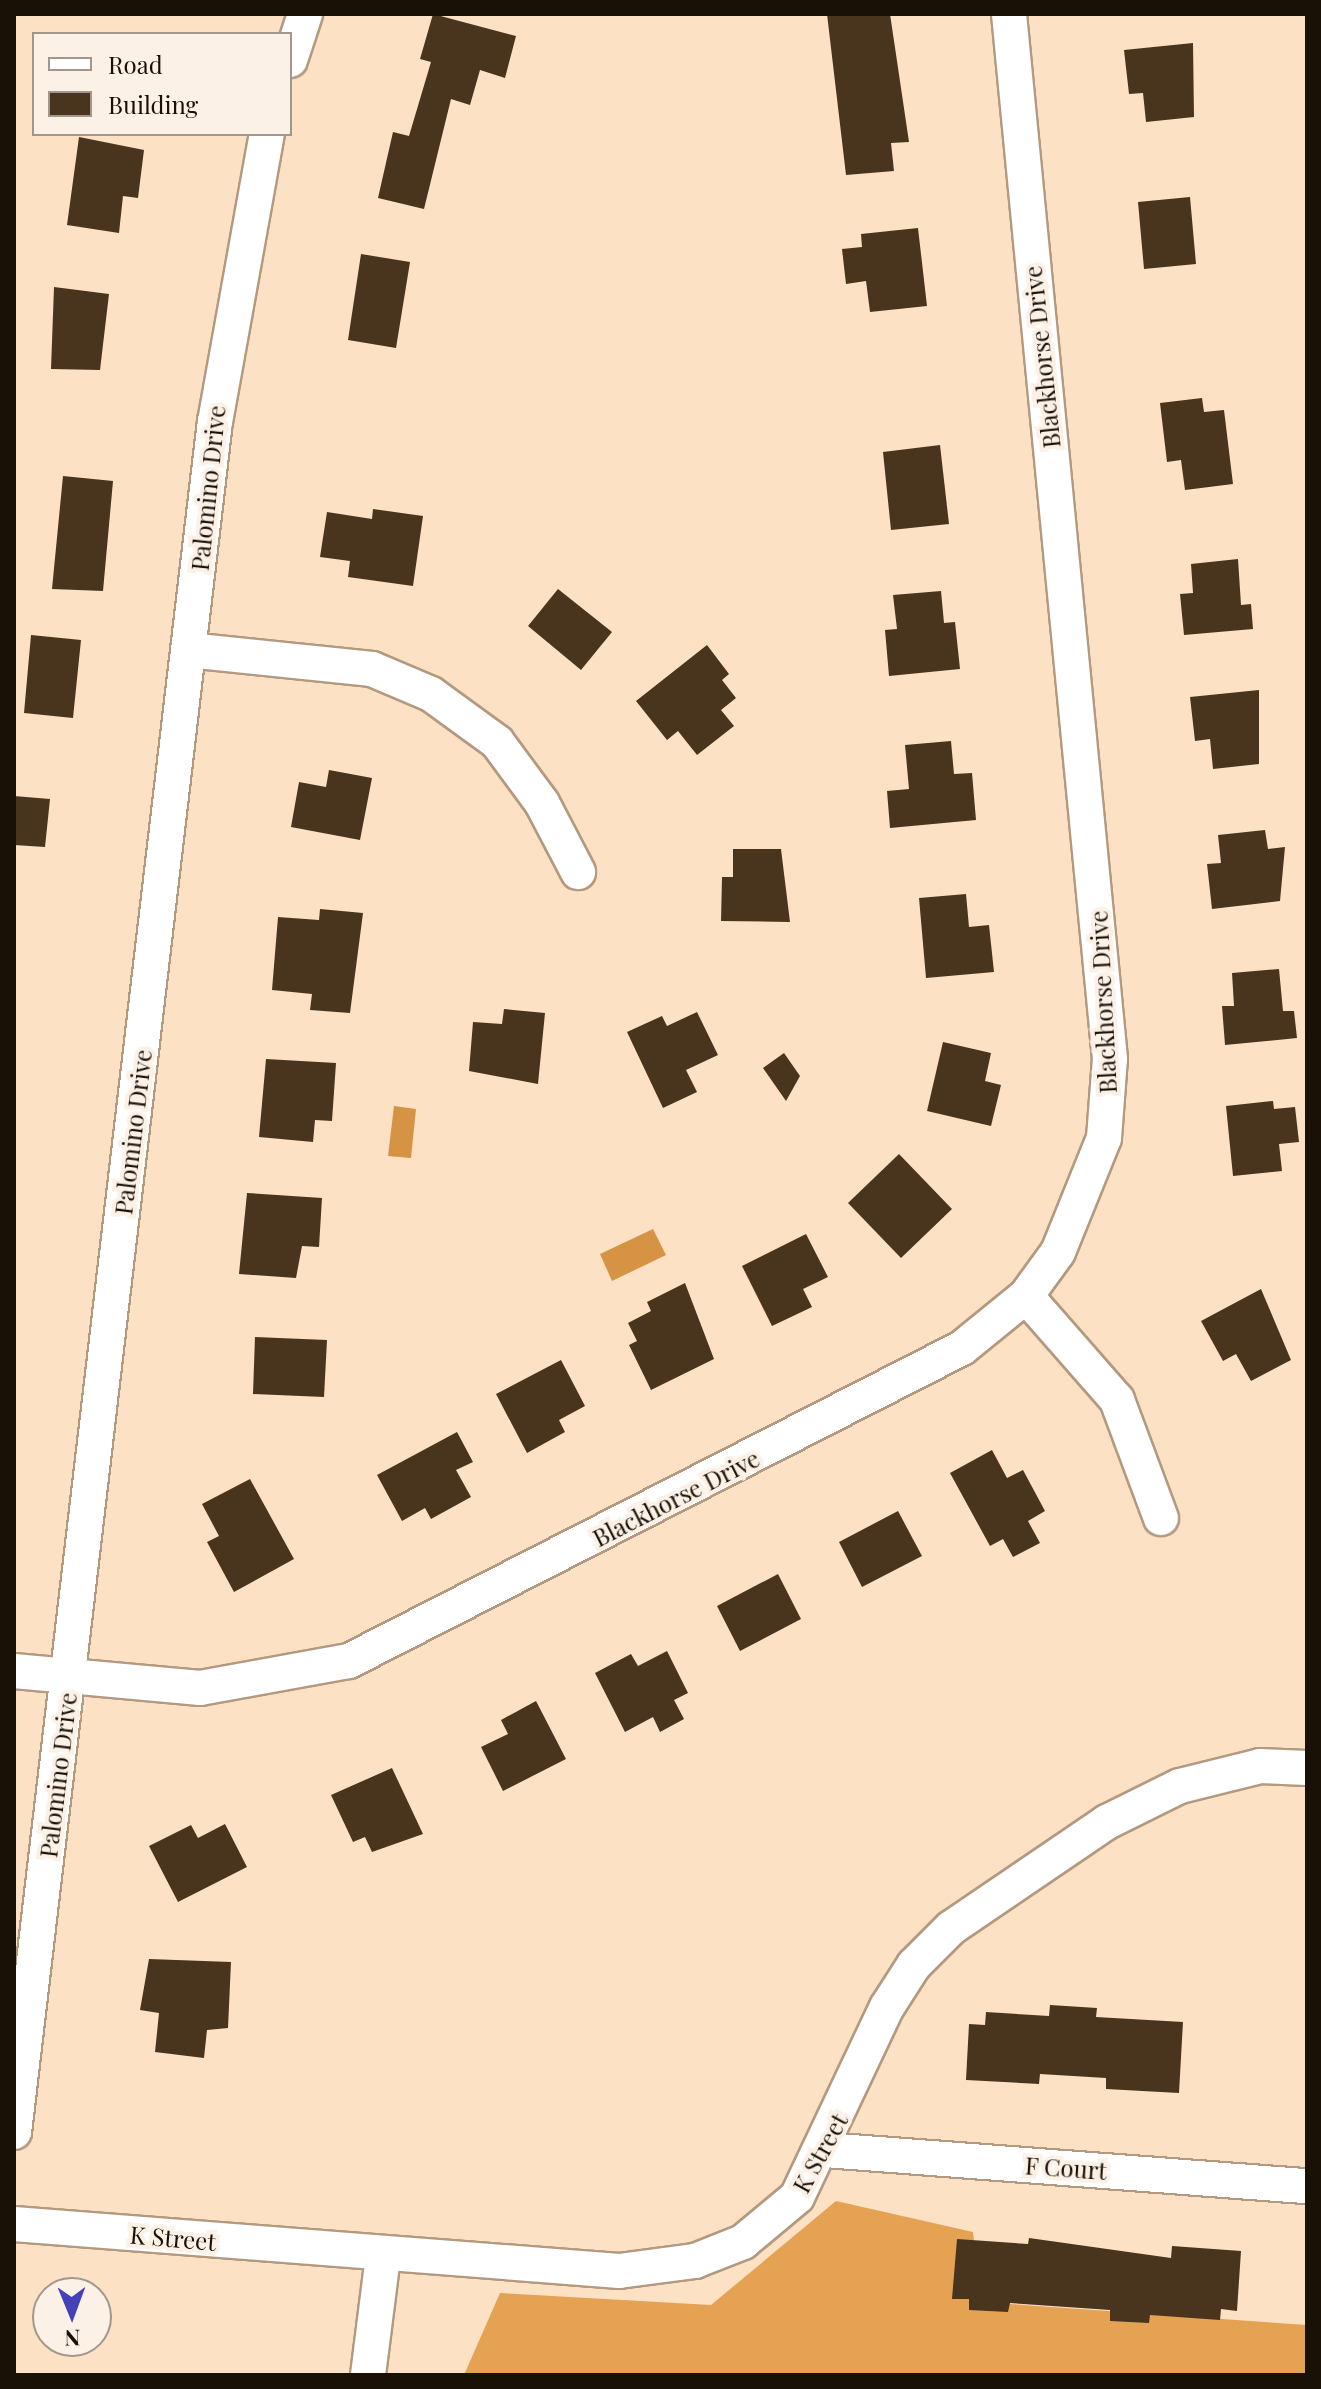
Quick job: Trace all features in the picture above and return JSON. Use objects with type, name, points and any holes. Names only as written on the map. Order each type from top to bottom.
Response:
[{"type":"street","points":[[292,54],[305,14]]},
{"type":"street","name":"Blackhorse Drive","points":[[14,1671],[200,1688],[349,1661],[655,1511],[962,1348],[1026,1296],[1082,1204],[1104,1138],[1110,1059],[1009,14]]},
{"type":"street","name":"Palomino Drive","points":[[14,2132],[230,306],[267,136]]},
{"type":"street","points":[[188,650],[372,669],[431,694],[497,742],[542,803],[578,872]]},
{"type":"street","points":[[1026,1296],[1117,1400],[1161,1518]]},
{"type":"street","name":"K Street","points":[[14,2224],[383,2256],[619,2271],[695,2261],[743,2242],[778,2217],[825,2150],[887,2007],[914,1965],[951,1928],[1107,1822],[1180,1786],[1260,1766],[1307,1768]]},
{"type":"street","name":"F Court","points":[[825,2150],[1307,2186]]},
{"type":"street","points":[[368,2375],[383,2256]]},
{"type":"shaded area","points":[[394,1106],[416,1109],[411,1158],[388,1156]]},
{"type":"shaded area","points":[[653,1229],[666,1255],[612,1281],[600,1254]]},
{"type":"shaded area","points":[[836,2201],[973,2232],[981,2302],[1307,2325],[1307,2375],[464,2375],[500,2293],[711,2305]]},
{"type":"building","points":[[433,14],[516,36],[505,78],[480,70],[470,105],[451,99],[424,209],[378,198],[393,132],[409,136],[431,62],[420,59]]},
{"type":"building","points":[[827,14],[890,14],[909,142],[891,143],[894,171],[846,175]]},
{"type":"building","points":[[1193,43],[1194,117],[1146,122],[1143,93],[1129,94],[1124,50]]},
{"type":"building","points":[[79,137],[144,150],[138,198],[123,196],[119,233],[67,225]]},
{"type":"building","points":[[1190,197],[1196,264],[1144,269],[1138,202]]},
{"type":"building","points":[[918,228],[927,306],[870,312],[866,281],[846,284],[842,249],[862,247],[861,234]]},
{"type":"building","points":[[361,254],[410,262],[396,348],[348,340]]},
{"type":"building","points":[[54,287],[109,294],[100,370],[51,369]]},
{"type":"building","points":[[1202,398],[1204,412],[1224,410],[1233,484],[1185,490],[1181,460],[1167,462],[1160,403]]},
{"type":"building","points":[[940,445],[949,524],[891,530],[883,452]]},
{"type":"building","points":[[63,476],[113,481],[103,591],[52,589]]},
{"type":"building","points":[[373,509],[423,516],[413,586],[348,577],[350,561],[320,557],[327,512],[372,519]]},
{"type":"building","points":[[1238,559],[1241,605],[1251,604],[1253,629],[1184,635],[1180,594],[1193,593],[1191,564]]},
{"type":"building","points":[[558,589],[612,632],[581,670],[528,626]]},
{"type":"building","points":[[941,591],[944,623],[955,622],[960,669],[889,676],[885,630],[897,629],[893,595]]},
{"type":"building","points":[[31,635],[81,640],[73,718],[24,713]]},
{"type":"building","points":[[707,645],[729,674],[722,680],[736,698],[721,710],[734,726],[697,755],[678,731],[667,740],[636,701]]},
{"type":"building","points":[[1259,690],[1259,764],[1213,769],[1210,739],[1195,741],[1190,697]]},
{"type":"building","points":[[951,741],[954,774],[972,773],[976,820],[890,828],[887,791],[909,789],[905,745]]},
{"type":"building","points":[[329,770],[372,778],[360,840],[291,827],[299,782],[326,787]]},
{"type":"building","points":[[14,796],[50,799],[45,847],[14,845]]},
{"type":"building","points":[[1265,830],[1268,849],[1285,847],[1280,901],[1212,909],[1207,864],[1221,863],[1218,835]]},
{"type":"building","points":[[733,849],[781,849],[790,922],[721,921],[722,877],[733,877]]},
{"type":"building","points":[[966,894],[969,927],[989,925],[994,972],[926,978],[919,898]]},
{"type":"building","points":[[320,909],[363,913],[350,1013],[310,1010],[312,994],[272,990],[278,917],[319,920]]},
{"type":"building","points":[[1279,969],[1283,1011],[1294,1011],[1297,1038],[1225,1045],[1222,1006],[1234,1006],[1232,973]]},
{"type":"building","points":[[504,1009],[545,1013],[538,1084],[469,1071],[473,1022],[502,1024]]},
{"type":"building","points":[[697,1012],[718,1055],[686,1070],[697,1092],[663,1108],[627,1032],[662,1016],[667,1026]]},
{"type":"building","points":[[943,1042],[991,1053],[985,1081],[1001,1085],[991,1126],[927,1111]]},
{"type":"building","points":[[784,1053],[800,1076],[786,1101],[763,1068]]},
{"type":"building","points":[[266,1059],[336,1063],[332,1121],[315,1120],[313,1142],[259,1137]]},
{"type":"building","points":[[1273,1101],[1274,1109],[1295,1107],[1299,1142],[1279,1144],[1282,1171],[1233,1176],[1226,1106]]},
{"type":"building","points":[[899,1154],[952,1209],[901,1258],[848,1203]]},
{"type":"building","points":[[247,1193],[322,1198],[319,1247],[302,1246],[296,1278],[239,1274]]},
{"type":"building","points":[[806,1234],[828,1277],[803,1289],[812,1307],[772,1326],[742,1266]]},
{"type":"building","points":[[685,1283],[714,1359],[651,1390],[629,1345],[637,1341],[628,1323],[651,1311],[647,1302]]},
{"type":"building","points":[[1261,1289],[1291,1360],[1251,1381],[1236,1354],[1223,1361],[1201,1321]]},
{"type":"building","points":[[255,1337],[327,1340],[324,1397],[253,1394]]},
{"type":"building","points":[[561,1360],[585,1406],[559,1420],[565,1432],[527,1453],[496,1394]]},
{"type":"building","points":[[457,1432],[473,1462],[456,1470],[471,1497],[431,1519],[425,1508],[402,1521],[377,1475]]},
{"type":"building","points":[[992,1450],[1007,1478],[1023,1470],[1045,1511],[1028,1521],[1040,1543],[1013,1557],[1003,1539],[990,1546],[950,1473]]},
{"type":"building","points":[[250,1479],[294,1559],[234,1592],[207,1542],[219,1536],[202,1504]]},
{"type":"building","points":[[898,1511],[922,1556],[862,1587],[839,1542]]},
{"type":"building","points":[[778,1574],[801,1619],[740,1651],[717,1606]]},
{"type":"building","points":[[667,1651],[688,1693],[674,1700],[684,1719],[660,1732],[653,1717],[625,1732],[595,1673],[631,1654],[638,1666]]},
{"type":"building","points":[[536,1701],[566,1759],[503,1791],[481,1747],[508,1734],[501,1720]]},
{"type":"building","points":[[392,1768],[423,1834],[372,1852],[365,1837],[353,1842],[331,1795]]},
{"type":"building","points":[[225,1824],[247,1867],[178,1902],[149,1846],[191,1825],[198,1838]]},
{"type":"building","points":[[149,1959],[231,1962],[228,2028],[207,2030],[204,2058],[155,2052],[159,2013],[140,2010]]},
{"type":"building","points":[[1050,2005],[1097,2008],[1096,2017],[1183,2022],[1179,2093],[1106,2089],[1106,2078],[1040,2074],[1039,2084],[966,2080],[969,2024],[985,2025],[986,2012],[1049,2016]]},
{"type":"building","points":[[1029,2238],[1171,2258],[1172,2246],[1241,2251],[1237,2311],[1221,2309],[1220,2320],[1150,2315],[1149,2323],[1110,2321],[1110,2310],[1010,2303],[1008,2312],[969,2310],[969,2299],[952,2299],[957,2239],[1028,2244]]}]
